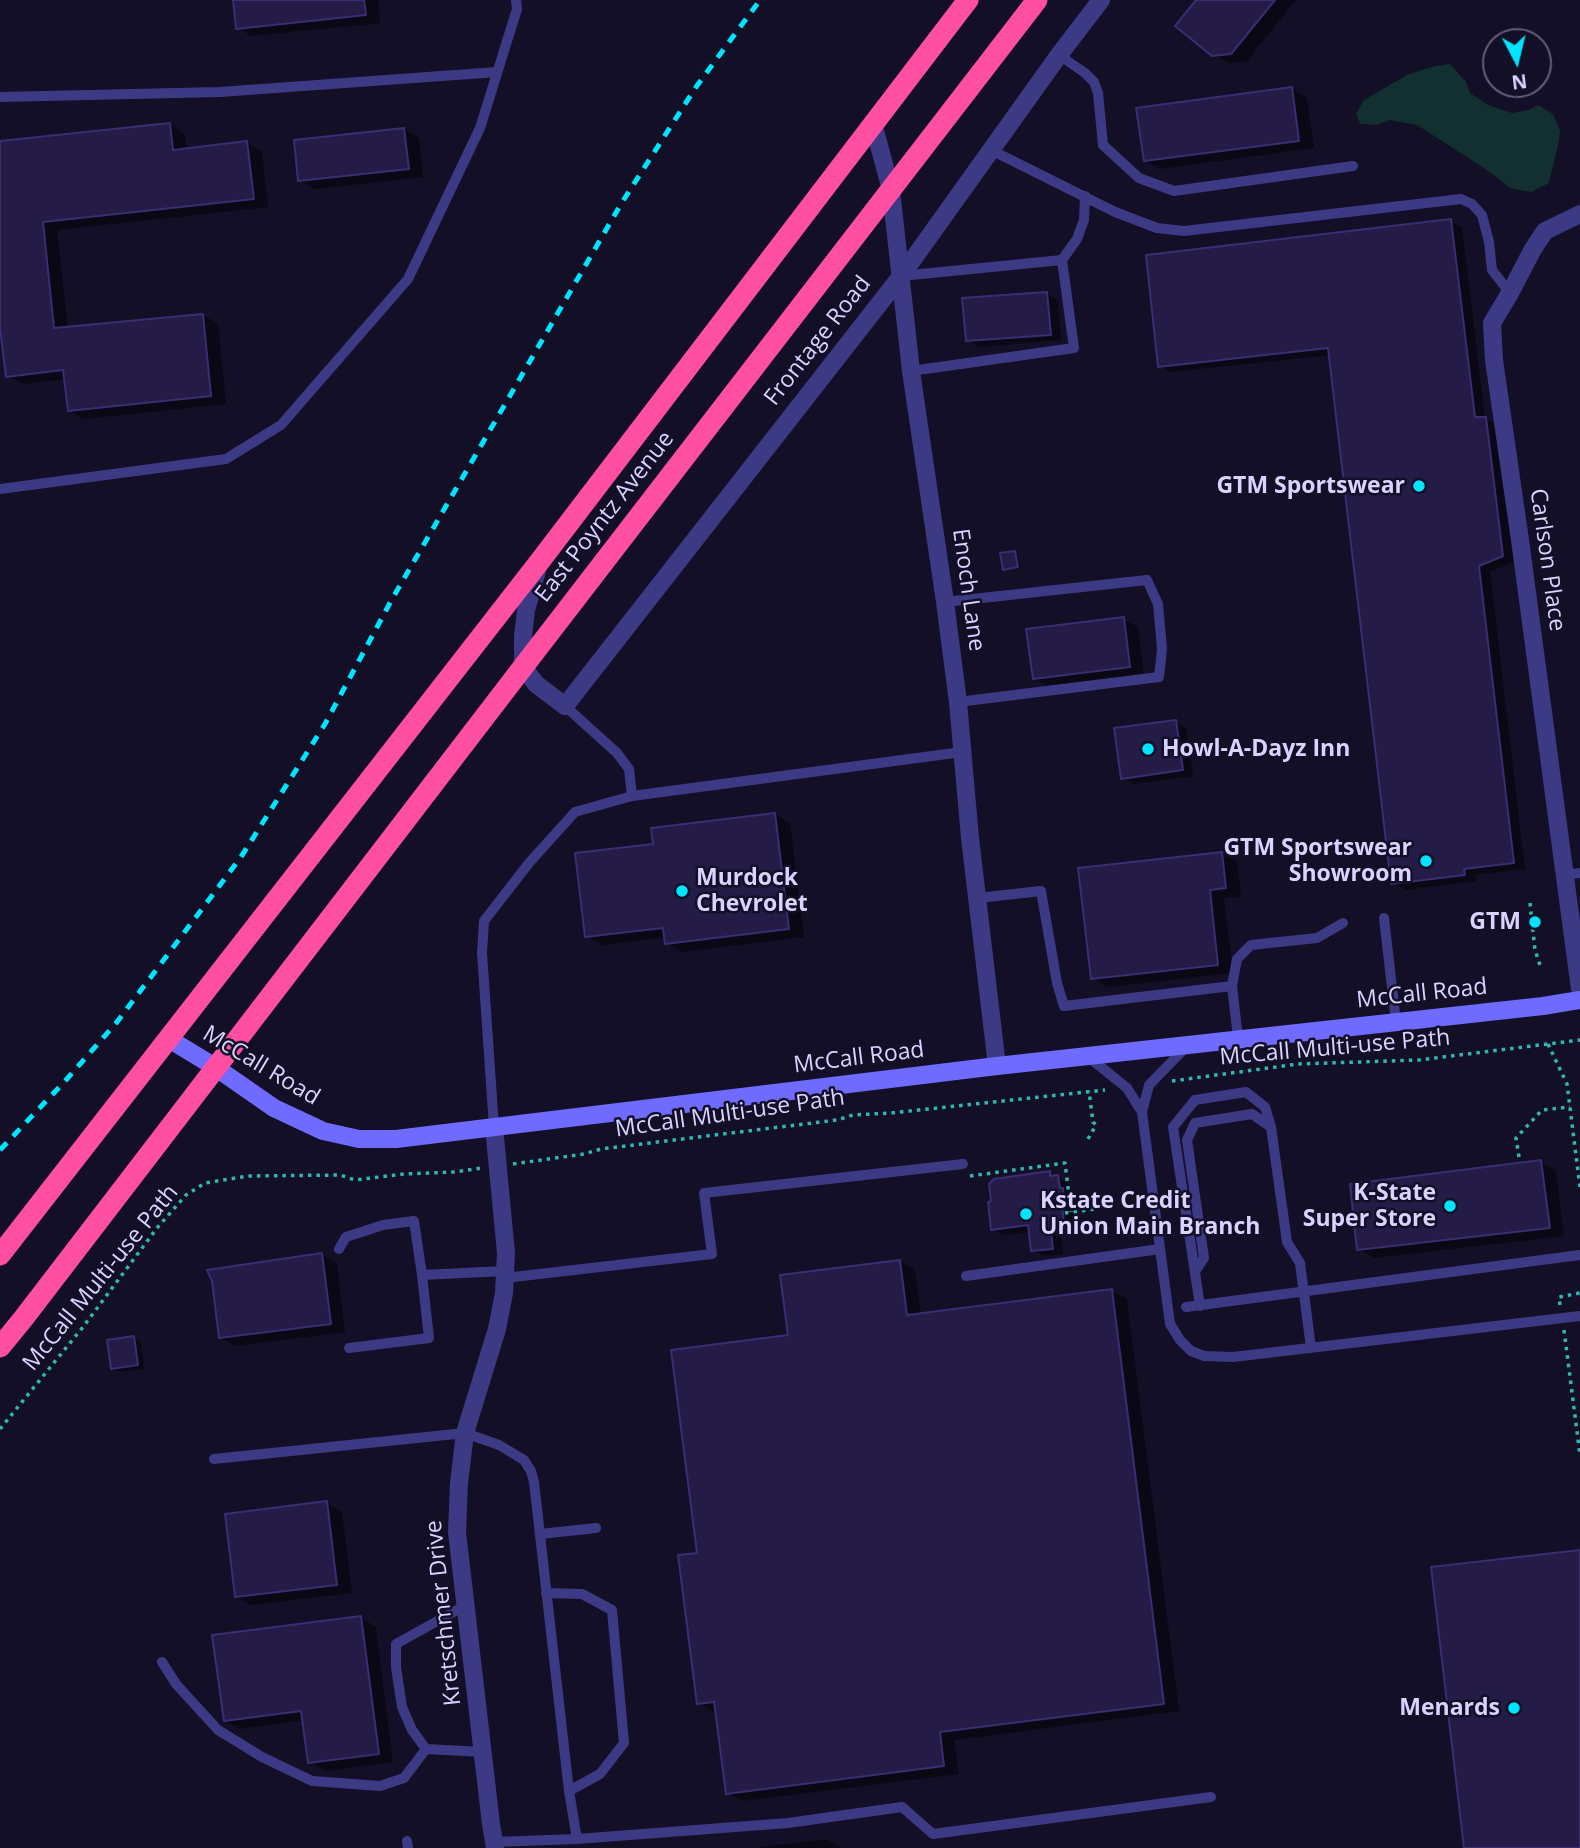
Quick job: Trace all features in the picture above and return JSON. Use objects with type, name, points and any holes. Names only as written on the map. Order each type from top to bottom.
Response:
[{"type":"highway","name":"East Poyntz Avenue","points":[[0,1255],[540,561],[968,0]]},
{"type":"highway","name":"East Poyntz Avenue","points":[[0,1347],[1037,0]]},
{"type":"main road","name":"McCall Road","points":[[169,1039],[274,1108],[323,1131],[359,1139],[396,1139],[1086,1055],[1580,1000]]},
{"type":"street","name":"Frontage Road","points":[[565,706],[901,276],[1101,0]]},
{"type":"street","name":"Enoch Lane","points":[[873,123],[891,190],[911,371],[958,702],[970,838],[997,1066]]},
{"type":"street","name":"Carlson Place","points":[[1580,214],[1545,231],[1532,249],[1492,323],[1494,360],[1520,540],[1572,874],[1580,989]]},
{"type":"street","points":[[540,561],[526,610],[523,667],[536,684],[565,706]]},
{"type":"street","name":"Kretschmer Drive","points":[[494,1127],[506,1253],[504,1293],[497,1329],[465,1433],[457,1532],[495,1845]]},
{"type":"lane","points":[[0,489],[226,459],[281,425],[408,279],[480,128],[517,9],[516,0]]},
{"type":"lane","points":[[1059,55],[1094,82],[1098,93],[1103,145],[1139,178],[1174,191],[1353,166]]},
{"type":"lane","points":[[0,97],[220,92],[497,72]]},
{"type":"lane","points":[[991,150],[1115,212],[1157,228],[1184,231],[1461,198],[1472,204],[1482,215],[1492,270],[1510,293]]},
{"type":"lane","points":[[911,371],[1074,348],[1062,260],[1077,239],[1084,220],[1084,196]]},
{"type":"lane","points":[[901,276],[1062,260]]},
{"type":"lane","points":[[945,602],[1147,580],[1158,604],[1162,649],[1159,677],[958,702]]},
{"type":"lane","points":[[565,706],[623,761],[628,769],[632,796]]},
{"type":"lane","points":[[494,1127],[482,953],[484,921],[529,863],[575,812],[632,796],[962,752]]},
{"type":"lane","points":[[978,898],[1041,891],[1056,983],[1064,1006],[1232,986]]},
{"type":"lane","points":[[1384,918],[1396,1022]]},
{"type":"lane","points":[[1238,1038],[1232,986],[1237,959],[1251,945],[1317,938],[1342,923]]},
{"type":"lane","points":[[1189,1044],[1149,1085],[1142,1112],[1170,1324],[1191,1351],[1219,1358],[1580,1316]]},
{"type":"lane","points":[[1086,1055],[1127,1088],[1142,1112]]},
{"type":"lane","points":[[1200,1306],[1173,1127],[1195,1100],[1246,1092],[1265,1107],[1271,1127],[1287,1242],[1300,1263],[1311,1348]]},
{"type":"lane","points":[[1196,1270],[1204,1258],[1187,1140],[1195,1123],[1252,1114],[1271,1127]]},
{"type":"lane","points":[[422,1275],[505,1274],[712,1254],[704,1193],[963,1164]]},
{"type":"lane","points":[[339,1249],[346,1237],[383,1225],[414,1221],[429,1338],[349,1348]]},
{"type":"lane","points":[[966,1276],[1160,1249]]},
{"type":"lane","points":[[1186,1307],[1580,1255]]},
{"type":"lane","points":[[214,1459],[465,1433],[499,1445],[524,1460],[534,1482],[576,1839]]},
{"type":"lane","points":[[540,1534],[596,1528]]},
{"type":"lane","points":[[547,1593],[582,1594],[612,1611],[624,1743],[600,1774],[569,1791]]},
{"type":"lane","points":[[426,1749],[412,1730],[402,1707],[396,1667],[396,1644],[466,1605]]},
{"type":"lane","points":[[162,1662],[176,1684],[218,1730],[262,1757],[312,1781],[380,1786],[404,1778],[426,1749]]},
{"type":"lane","points":[[426,1749],[483,1752]]},
{"type":"lane","points":[[933,1834],[1211,1797]]},
{"type":"lane","points":[[495,1845],[788,1823],[902,1807],[933,1834],[934,1848]]},
{"type":"path","points":[[1530,903],[1535,950],[1540,965]]},
{"type":"path","name":"McCall Multi-use Path","points":[[1149,1085],[1298,1063],[1419,1060],[1580,1040]]},
{"type":"path","points":[[1548,1044],[1567,1084],[1580,1187]]},
{"type":"path","name":"McCall Multi-use Path","points":[[0,1429],[83,1327],[157,1228],[186,1195],[205,1183],[247,1176],[340,1175],[355,1180],[454,1172],[584,1154],[601,1149],[837,1120],[853,1115],[891,1114],[1127,1088]]},
{"type":"path","points":[[1088,1139],[1096,1125],[1093,1122],[1089,1091]]},
{"type":"path","points":[[1518,1157],[1516,1138],[1542,1110],[1570,1107]]},
{"type":"path","points":[[964,1177],[1065,1163],[1071,1212]]},
{"type":"path","points":[[1065,1213],[1095,1209]]},
{"type":"path","points":[[1580,1293],[1559,1297],[1580,1455]]},
{"type":"green space","points":[[1450,64],[1466,82],[1470,93],[1488,105],[1512,113],[1529,110],[1538,105],[1553,114],[1560,131],[1549,183],[1531,192],[1510,188],[1417,125],[1390,120],[1376,125],[1360,124],[1356,114],[1364,100],[1407,75]]},
{"type":"building","points":[[233,0],[364,0],[366,15],[236,29]]},
{"type":"building","points":[[1196,0],[1275,0],[1231,54],[1212,56],[1175,26]]},
{"type":"building","points":[[1292,87],[1299,141],[1144,161],[1136,108]]},
{"type":"building","points":[[170,123],[173,150],[247,141],[254,199],[43,222],[54,328],[203,314],[211,396],[68,411],[63,370],[6,377],[0,328],[0,141]]},
{"type":"building","points":[[404,128],[409,169],[298,181],[294,140]]},
{"type":"building","name":"GTM Sportswear","points":[[1451,219],[1475,417],[1486,417],[1503,556],[1479,566],[1514,863],[1464,869],[1465,875],[1391,884],[1328,348],[1158,367],[1146,255]]},
{"type":"building","points":[[1047,292],[1051,335],[966,341],[962,298]]},
{"type":"building","points":[[1015,551],[1018,567],[1003,570],[1000,553]]},
{"type":"building","points":[[1124,617],[1130,667],[1033,679],[1026,629]]},
{"type":"building","name":"Howl-A-Dayz Inn","points":[[1176,720],[1183,770],[1121,779],[1114,728]]},
{"type":"building","name":"Murdock Chevrolet","points":[[775,813],[789,929],[665,944],[663,928],[585,937],[575,853],[653,844],[651,828]]},
{"type":"building","points":[[1222,852],[1226,888],[1210,890],[1218,965],[1091,979],[1078,868]]},
{"type":"building","name":"K-State Super Store","points":[[1541,1160],[1550,1228],[1357,1250],[1350,1184]]},
{"type":"building","name":"Kstate Credit Union Main Branch","points":[[1050,1171],[1050,1176],[1058,1175],[1060,1188],[1063,1188],[1065,1207],[1062,1207],[1064,1222],[1050,1223],[1053,1249],[1031,1251],[1028,1225],[991,1230],[989,1184],[994,1179]]},
{"type":"building","points":[[322,1253],[331,1324],[219,1338],[212,1281],[207,1270]]},
{"type":"building","points":[[900,1260],[907,1315],[1112,1289],[1164,1704],[940,1732],[944,1766],[726,1794],[714,1702],[697,1704],[678,1555],[697,1553],[671,1350],[788,1335],[780,1275]]},
{"type":"building","points":[[134,1336],[138,1365],[111,1369],[107,1340]]},
{"type":"building","points":[[327,1501],[337,1585],[235,1597],[225,1514]]},
{"type":"building","name":"Menards","points":[[1580,1550],[1580,1848],[1464,1848],[1431,1567]]},
{"type":"building","points":[[361,1616],[379,1754],[308,1763],[301,1711],[224,1721],[212,1635]]},
{"type":"railway","points":[[0,1150],[117,1022],[241,857],[325,724],[391,601],[621,204],[696,87],[760,0]]},
{"type":"place","name":"GTM Sportswear","points":[[1419,486]]},
{"type":"place","name":"Howl-A-Dayz Inn","points":[[1148,749]]},
{"type":"place","name":"GTM Sportswear Showroom","points":[[1426,861]]},
{"type":"place","name":"Murdock Chevrolet","points":[[682,891]]},
{"type":"place","name":"GTM","points":[[1535,922]]},
{"type":"place","name":"K-State Super Store","points":[[1450,1206]]},
{"type":"place","name":"Kstate Credit Union Main Branch","points":[[1026,1214]]},
{"type":"place","name":"Menards","points":[[1514,1708]]}]
